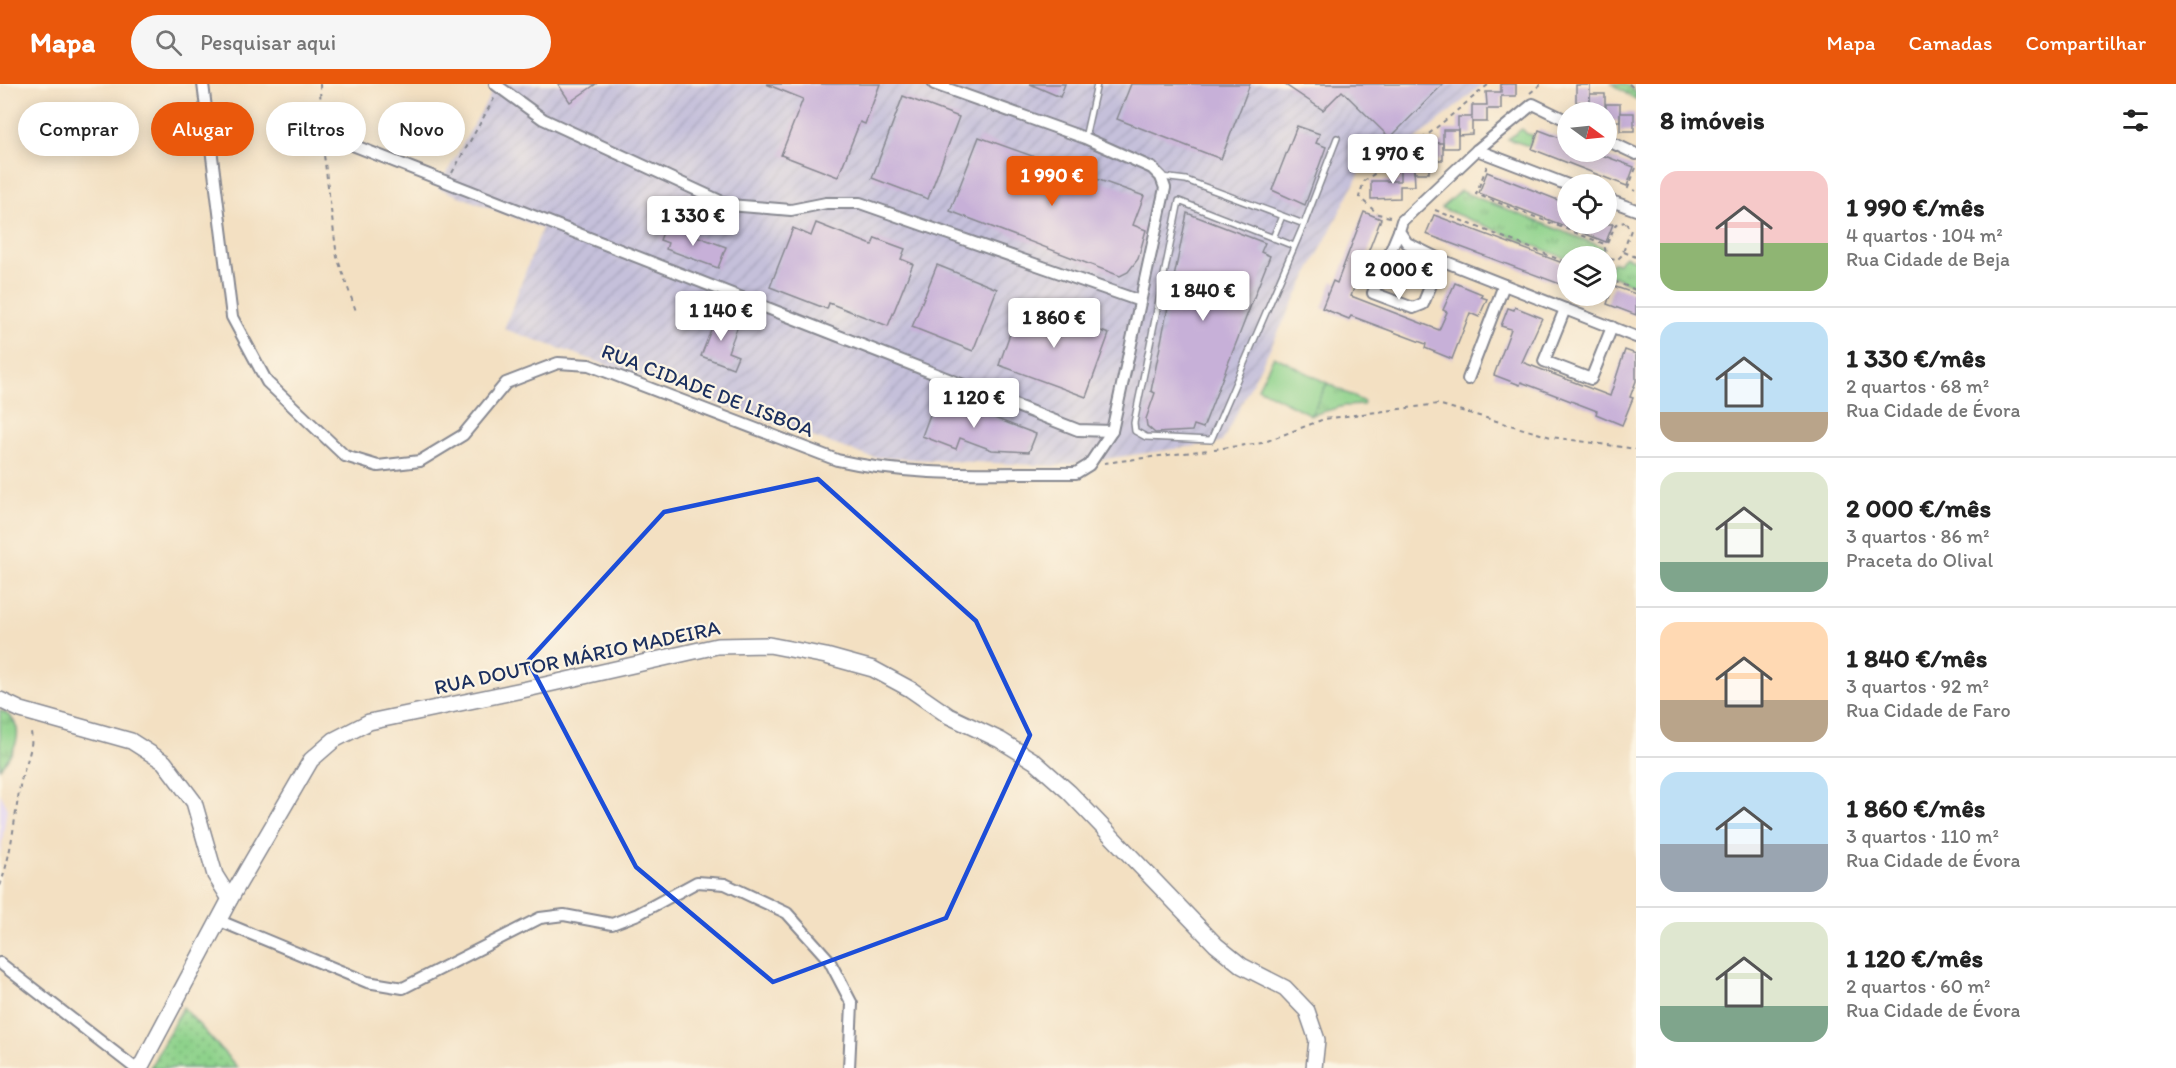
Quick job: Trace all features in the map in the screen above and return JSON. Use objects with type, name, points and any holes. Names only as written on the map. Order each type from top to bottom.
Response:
[{"type":"main road","name":"RUA DOUTOR MÁRIO MADEIRA","points":[[140,1068],[230,899],[311,760],[334,740],[369,722],[717,646],[769,645],[826,656],[873,669],[910,689],[949,716],[1000,740],[1034,761],[1069,792],[1216,945],[1242,966],[1285,988],[1307,1011],[1317,1040],[1314,1068]]},
{"type":"main road","points":[[0,700],[25,711],[131,741],[164,762],[194,802],[215,876],[230,899]]},
{"type":"street","name":"RUA CIDADE DE LISBOA","points":[[203,84],[232,317],[267,382],[345,456],[378,466],[420,461],[463,435],[506,383],[558,363],[589,365],[837,460],[867,467],[900,471],[1076,473],[1089,465]]},
{"type":"street","points":[[934,84],[1085,138],[1152,168],[1161,177],[1165,188],[1112,431],[1089,465]]},
{"type":"street","points":[[497,86],[543,119],[729,205],[791,210],[826,203],[860,203],[1140,301]]},
{"type":"street","points":[[1440,260],[1423,304],[1413,308],[1373,293],[1400,226],[1477,150],[1533,104],[1557,116]]},
{"type":"street","points":[[1617,145],[1636,154]]},
{"type":"street","points":[[366,150],[1078,430],[1112,431]]},
{"type":"street","points":[[1477,150],[1557,181]]},
{"type":"street","points":[[1617,203],[1636,210]]},
{"type":"street","points":[[1400,226],[1407,243],[1440,260],[1636,337]]},
{"type":"street","points":[[1468,379],[1504,285]]},
{"type":"street","points":[[1565,309],[1544,361],[1592,379],[1612,327]]},
{"type":"street","points":[[220,921],[367,982],[403,988],[540,918],[564,915],[612,924],[638,914],[697,882],[725,885],[787,913],[829,960],[852,1004],[849,1068]]},
{"type":"street","points":[[0,963],[135,1068]]},
{"type":"lane","points":[[1085,138],[1097,84]]},
{"type":"lane","points":[[1294,246],[1179,201],[1134,423],[1136,431],[1146,437],[1211,440],[1304,224],[1337,138]]},
{"type":"lane","points":[[1161,177],[1186,180],[1304,224]]},
{"type":"lane","points":[[1273,237],[1282,216]]},
{"type":"path","points":[[320,84],[321,102]]},
{"type":"path","points":[[1400,226],[1378,213],[1359,197],[1364,181],[1413,147],[1489,84]]},
{"type":"path","points":[[1629,84],[1636,90]]},
{"type":"path","points":[[447,182],[497,86]]},
{"type":"path","points":[[325,156],[337,257],[356,311]]},
{"type":"path","points":[[1491,156],[1476,194],[1607,245],[1616,224],[1625,222],[1631,230],[1624,252],[1617,260]]},
{"type":"path","points":[[1636,168],[1628,188],[1636,191]]},
{"type":"path","points":[[1435,210],[1557,259]]},
{"type":"path","points":[[1624,252],[1636,257]]},
{"type":"path","points":[[1617,282],[1636,290]]},
{"type":"path","points":[[1089,465],[1262,443],[1324,419],[1437,404],[1551,437],[1636,449]]},
{"type":"path","points":[[0,886],[15,832],[20,784],[33,736],[25,711]]},
{"type":"highlighted area","points":[[818,479],[976,621],[1030,735],[946,918],[773,982],[636,867],[528,661],[664,512]]},
{"type":"shaded area","points":[[491,84],[1483,84],[1393,159],[1374,145],[1222,442],[1056,466],[870,457],[504,329],[542,228],[438,188],[456,156],[465,156],[465,140],[491,94]]},
{"type":"shaded area","points":[[0,793],[7,807],[0,857]]},
{"type":"green space","points":[[1612,84],[1626,84],[1636,93],[1636,100]]},
{"type":"green space","points":[[1522,129],[1527,134],[1533,135],[1529,146],[1508,139]]},
{"type":"green space","points":[[1460,191],[1557,229],[1557,234],[1570,234],[1600,246],[1557,246],[1557,255],[1441,208]]},
{"type":"green space","points":[[1625,256],[1636,260],[1636,286],[1617,278],[1618,263]]},
{"type":"green space","points":[[1274,356],[1327,383],[1311,415],[1258,388]]},
{"type":"green space","points":[[1327,383],[1364,402],[1363,405],[1344,406],[1311,415]]},
{"type":"green space","points":[[0,710],[14,722],[17,737],[12,753],[0,768]]},
{"type":"green space","points":[[183,1007],[238,1068],[150,1068]]},
{"type":"building","points":[[558,84],[596,84],[570,102]]},
{"type":"building","points":[[766,84],[880,84],[865,124],[860,122],[838,177],[781,155],[803,99]]},
{"type":"building","points":[[1030,84],[1065,84],[1060,97]]},
{"type":"building","points":[[1131,84],[1250,84],[1221,159],[1117,119]]},
{"type":"building","points":[[1284,84],[1443,84],[1390,138],[1342,91],[1323,110]]},
{"type":"building","points":[[1501,84],[1516,84],[1516,96],[1501,96],[1501,109],[1487,109],[1487,122],[1472,122],[1472,134],[1458,135],[1458,117],[1472,117],[1472,105],[1487,105],[1486,92],[1501,92]]},
{"type":"building","points":[[1576,85],[1590,85],[1590,102],[1576,102]]},
{"type":"building","points":[[1590,94],[1605,94],[1605,102],[1590,102]]},
{"type":"building","points":[[903,96],[959,117],[928,199],[872,178]]},
{"type":"building","points":[[1617,104],[1620,104],[1620,121],[1617,121]]},
{"type":"building","points":[[1620,113],[1634,113],[1634,131],[1620,131]]},
{"type":"building","points":[[1297,126],[1320,134],[1316,143],[1326,147],[1305,205],[1272,190]]},
{"type":"building","points":[[1443,130],[1458,130],[1458,148],[1443,148]]},
{"type":"building","points":[[1539,130],[1557,137],[1557,159],[1532,149]]},
{"type":"building","points":[[979,137],[1144,196],[1133,225],[1146,230],[1138,259],[1128,272],[1120,276],[950,211]]},
{"type":"building","points":[[1429,143],[1443,143],[1443,160],[1429,160]]},
{"type":"building","points":[[1414,156],[1429,156],[1429,173],[1414,173]]},
{"type":"building","points":[[1617,161],[1634,167],[1627,186],[1617,182],[1617,174],[1596,174],[1565,162]]},
{"type":"building","points":[[1400,168],[1414,168],[1415,186],[1400,186],[1400,198],[1371,199],[1371,181],[1400,181]]},
{"type":"building","points":[[1487,172],[1557,200],[1557,223],[1479,193]]},
{"type":"building","points":[[1364,212],[1381,219],[1351,296],[1439,330],[1447,312],[1443,310],[1455,283],[1482,294],[1481,297],[1487,299],[1479,317],[1470,313],[1452,359],[1425,348],[1426,344],[1351,316],[1349,319],[1322,308],[1333,281],[1337,283]]},
{"type":"building","points":[[1187,213],[1265,243],[1261,252],[1270,256],[1203,428],[1194,425],[1192,431],[1155,433],[1147,426],[1146,419],[1155,393],[1151,391]]},
{"type":"building","points":[[1434,215],[1557,261],[1557,283],[1426,234]]},
{"type":"building","points":[[816,223],[872,245],[875,238],[905,249],[901,259],[913,264],[888,326],[829,303],[827,309],[770,287],[793,228],[811,236]]},
{"type":"building","points":[[666,225],[726,247],[718,268],[666,249],[668,243],[660,240]]},
{"type":"building","points":[[1585,234],[1609,234],[1606,242]]},
{"type":"building","points":[[937,265],[997,289],[973,351],[912,327]]},
{"type":"building","points":[[1617,287],[1636,294],[1636,315],[1612,306],[1617,306]]},
{"type":"building","points":[[1021,302],[1109,334],[1086,397],[999,365]]},
{"type":"building","points":[[1515,307],[1542,318],[1522,362],[1610,396],[1625,350],[1636,354],[1636,381],[1630,397],[1633,398],[1622,425],[1596,414],[1597,411],[1521,382],[1520,385],[1494,375],[1511,329],[1501,326],[1508,308],[1514,310]]},
{"type":"building","points":[[717,314],[739,323],[728,352],[738,356],[733,368],[701,356]]},
{"type":"building","points":[[937,396],[1036,434],[1029,452],[992,450],[960,438],[956,449],[922,436]]}]
